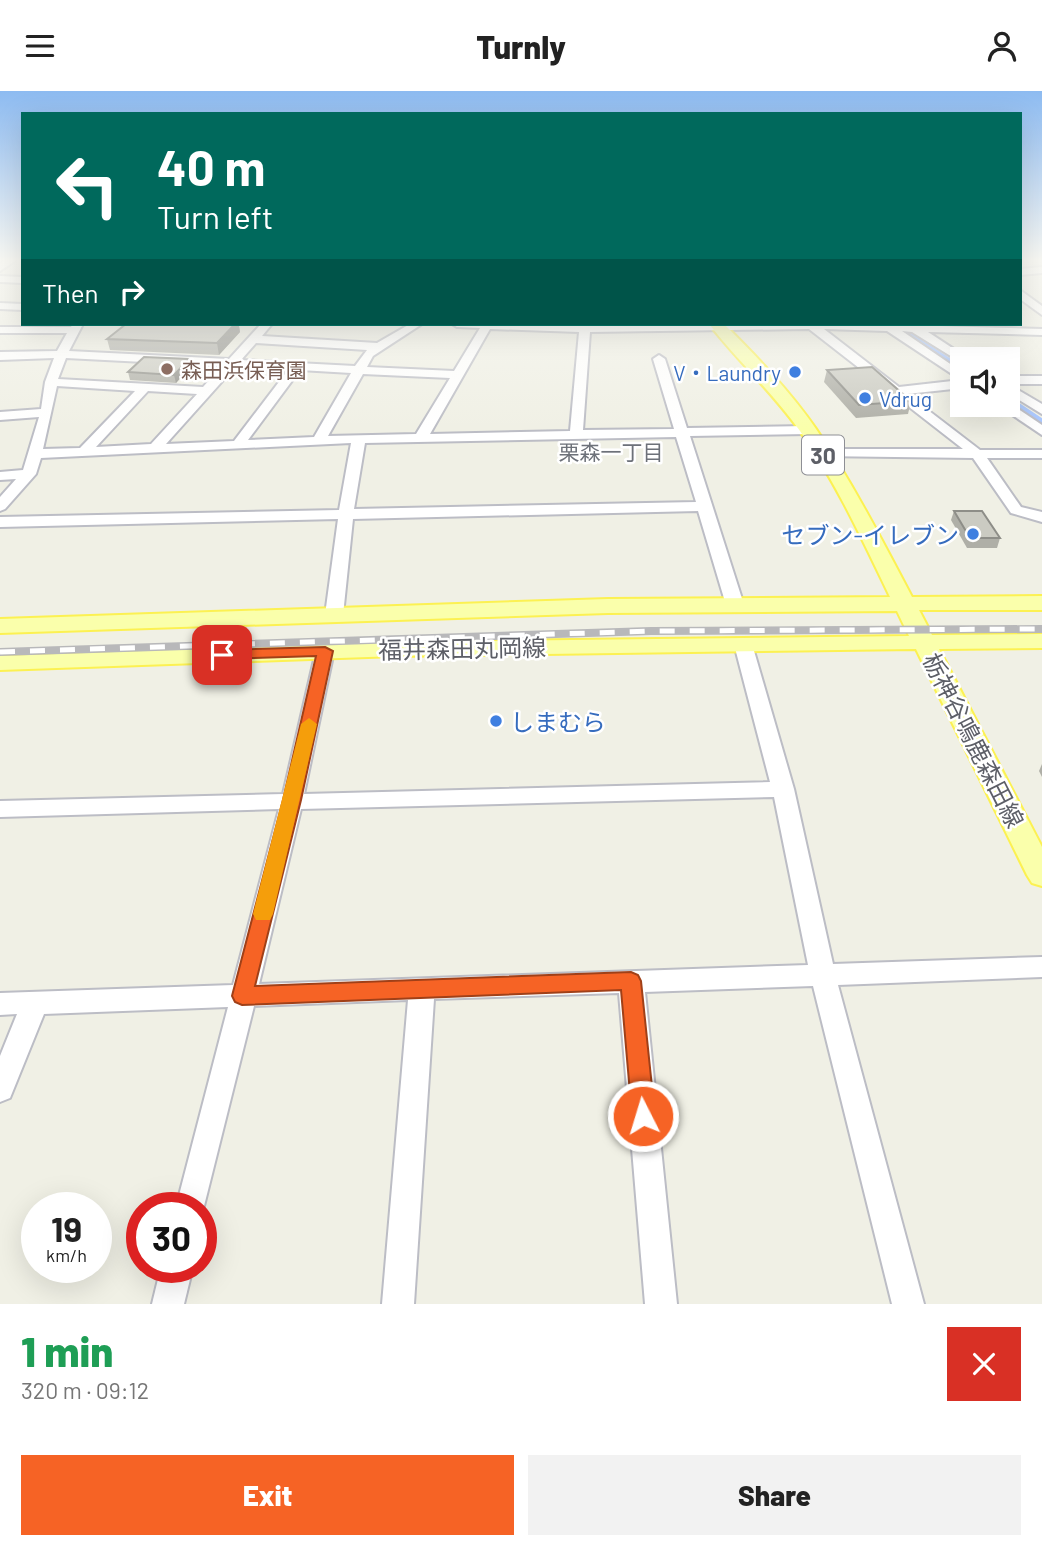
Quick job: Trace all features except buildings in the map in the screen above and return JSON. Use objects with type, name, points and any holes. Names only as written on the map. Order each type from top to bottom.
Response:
[{"type":"main road","name":"30","points":[[718,326],[752,361],[808,430],[860,516],[925,642]]},
{"type":"main road","name":"福井森田丸岡線","points":[[0,626],[735,605],[1042,603]]},
{"type":"main road","name":"福井森田丸岡線","points":[[0,663],[325,651],[1042,641]]},
{"type":"main road","name":"栃神谷鳴鹿森田線","points":[[925,642],[1042,875]]},
{"type":"street","points":[[155,448],[265,326]]},
{"type":"street","points":[[319,440],[368,354],[414,326]]},
{"type":"street","points":[[420,439],[486,326]]},
{"type":"street","points":[[576,436],[585,326]]},
{"type":"street","points":[[812,326],[977,454],[1016,510],[1042,517]]},
{"type":"street","points":[[850,326],[1042,332]]},
{"type":"street","points":[[0,330],[76,327]]},
{"type":"street","points":[[0,506],[29,474],[47,412],[51,382],[61,354],[76,327]]},
{"type":"street","points":[[889,327],[950,369]]},
{"type":"street","points":[[910,327],[950,352]]},
{"type":"street","points":[[253,339],[379,347]]},
{"type":"street","points":[[2,358],[61,354],[456,375]]},
{"type":"street","points":[[659,359],[735,605]]},
{"type":"street","points":[[238,444],[296,366]]},
{"type":"street","points":[[1020,380],[1042,380]]},
{"type":"street","points":[[51,382],[207,391]]},
{"type":"street","points":[[896,391],[950,385]]},
{"type":"street","points":[[84,452],[145,387]]},
{"type":"street","points":[[1020,396],[1042,410]]},
{"type":"street","points":[[0,416],[47,412]]},
{"type":"street","points":[[1020,416],[1042,431]]},
{"type":"street","points":[[33,454],[319,440],[808,430]]},
{"type":"street","points":[[334,615],[346,515],[359,439]]},
{"type":"street","points":[[822,453],[1042,454]]},
{"type":"street","points":[[0,476],[29,474]]},
{"type":"street","points":[[0,521],[706,506]]},
{"type":"street","points":[[743,644],[783,789],[823,975],[908,1304]]},
{"type":"street","points":[[195,1192],[292,800],[325,651]]},
{"type":"street","points":[[0,809],[783,789]]},
{"type":"street","points":[[0,1004],[1042,967]]},
{"type":"street","points":[[631,981],[661,1304]]},
{"type":"street","points":[[398,1304],[422,988]]},
{"type":"street","points":[[0,1089],[35,1003]]},
{"type":"street","points":[[168,1304],[173,1283]]},
{"type":"waterway","points":[[897,326],[950,360]]},
{"type":"waterway","points":[[1020,406],[1042,421]]},
{"type":"railway","points":[[0,652],[651,631],[1042,629]]},
{"type":"slow traffic","points":[[263,914],[309,724]]},
{"type":"place","name":"森田浜保育園","points":[[167,369]]},
{"type":"place","name":"V・Laundry","points":[[795,372]]},
{"type":"place","name":"Vdrug","points":[[865,398]]},
{"type":"place","name":"セブン-イレブン","points":[[973,534]]},
{"type":"place","name":"しまむら","points":[[496,721]]},
{"type":"district","name":"栗森一丁目","points":[[611,451]]},
{"type":"route","points":[[222,655],[325,651],[292,800],[242,996],[631,981],[643,1116]]}]
